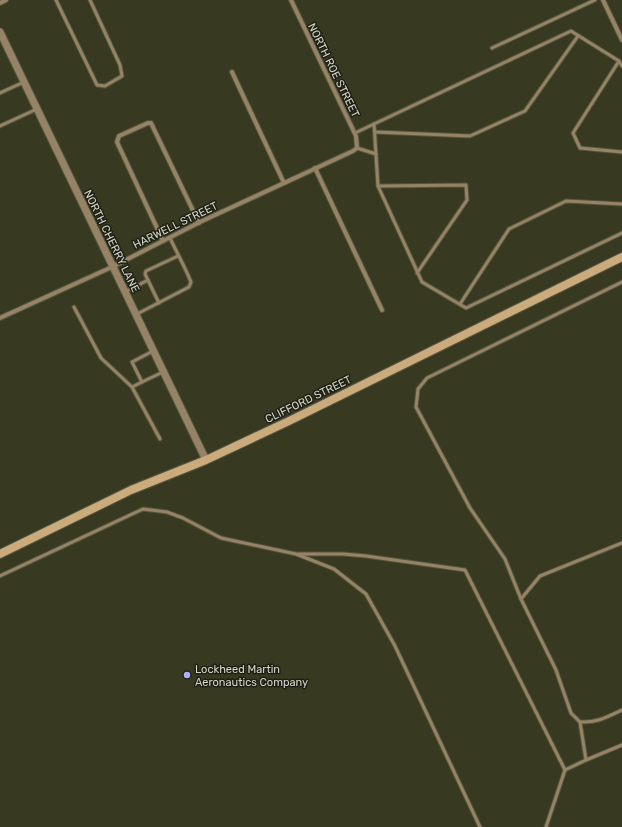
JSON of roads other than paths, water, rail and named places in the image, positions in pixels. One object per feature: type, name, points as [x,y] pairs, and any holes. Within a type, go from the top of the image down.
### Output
[{"type":"main road","name":"CLIFFORD STREET","points":[[0,554],[131,490],[206,460],[393,371],[622,257]]},
{"type":"street","points":[[0,3],[6,0]]},
{"type":"street","name":"NORTH ROE STREET","points":[[291,0],[355,133],[358,142],[357,148]]},
{"type":"street","points":[[603,0],[622,40]]},
{"type":"street","name":"NORTH CHERRY LANE","points":[[0,32],[206,460]]},
{"type":"street","points":[[232,72],[284,183]]},
{"type":"street","points":[[163,241],[118,142],[119,136],[151,123],[199,223]]},
{"type":"street","name":"HARWELL STREET","points":[[0,318],[112,267],[199,223],[357,148]]},
{"type":"street","points":[[315,168],[382,310]]},
{"type":"lane","points":[[56,0],[97,85],[105,86],[122,76],[120,64],[90,0]]},
{"type":"lane","points":[[492,48],[595,0]]},
{"type":"lane","points":[[355,133],[571,31],[620,61],[622,66]]},
{"type":"lane","points":[[375,132],[470,136],[525,111],[578,36]]},
{"type":"lane","points":[[620,61],[573,133],[580,148],[622,152]]},
{"type":"lane","points":[[0,93],[24,82]]},
{"type":"lane","points":[[0,126],[37,109]]},
{"type":"lane","points":[[374,124],[378,186],[422,282],[466,308],[622,233]]},
{"type":"lane","points":[[357,148],[376,154]]},
{"type":"lane","points":[[378,186],[466,185],[467,200],[418,273]]},
{"type":"lane","points":[[460,304],[509,229],[566,201],[622,204]]},
{"type":"lane","points":[[135,315],[191,285],[182,260],[178,256],[170,238]]},
{"type":"lane","points":[[159,303],[145,274],[146,271],[178,256]]},
{"type":"lane","points":[[124,292],[148,280]]},
{"type":"lane","points":[[586,760],[580,722],[571,713],[556,670],[521,599],[505,559],[470,508],[416,407],[418,389],[427,378],[622,282]]},
{"type":"lane","points":[[74,307],[101,358],[132,387],[160,439]]},
{"type":"lane","points":[[142,382],[132,362],[153,351]]},
{"type":"lane","points":[[132,387],[163,372]]},
{"type":"lane","points":[[0,576],[143,509],[167,512],[183,518],[221,538],[296,554],[334,569],[366,594],[395,646],[480,827]]},
{"type":"lane","points":[[521,599],[540,576],[622,543]]},
{"type":"lane","points":[[296,554],[343,554],[366,556],[465,570],[470,576],[565,770],[546,827]]},
{"type":"lane","points":[[580,722],[597,721],[622,710]]},
{"type":"lane","points":[[565,770],[622,745]]},
{"type":"place","name":"Lockheed Martin Aeronautics Company","points":[[187,675]]}]
